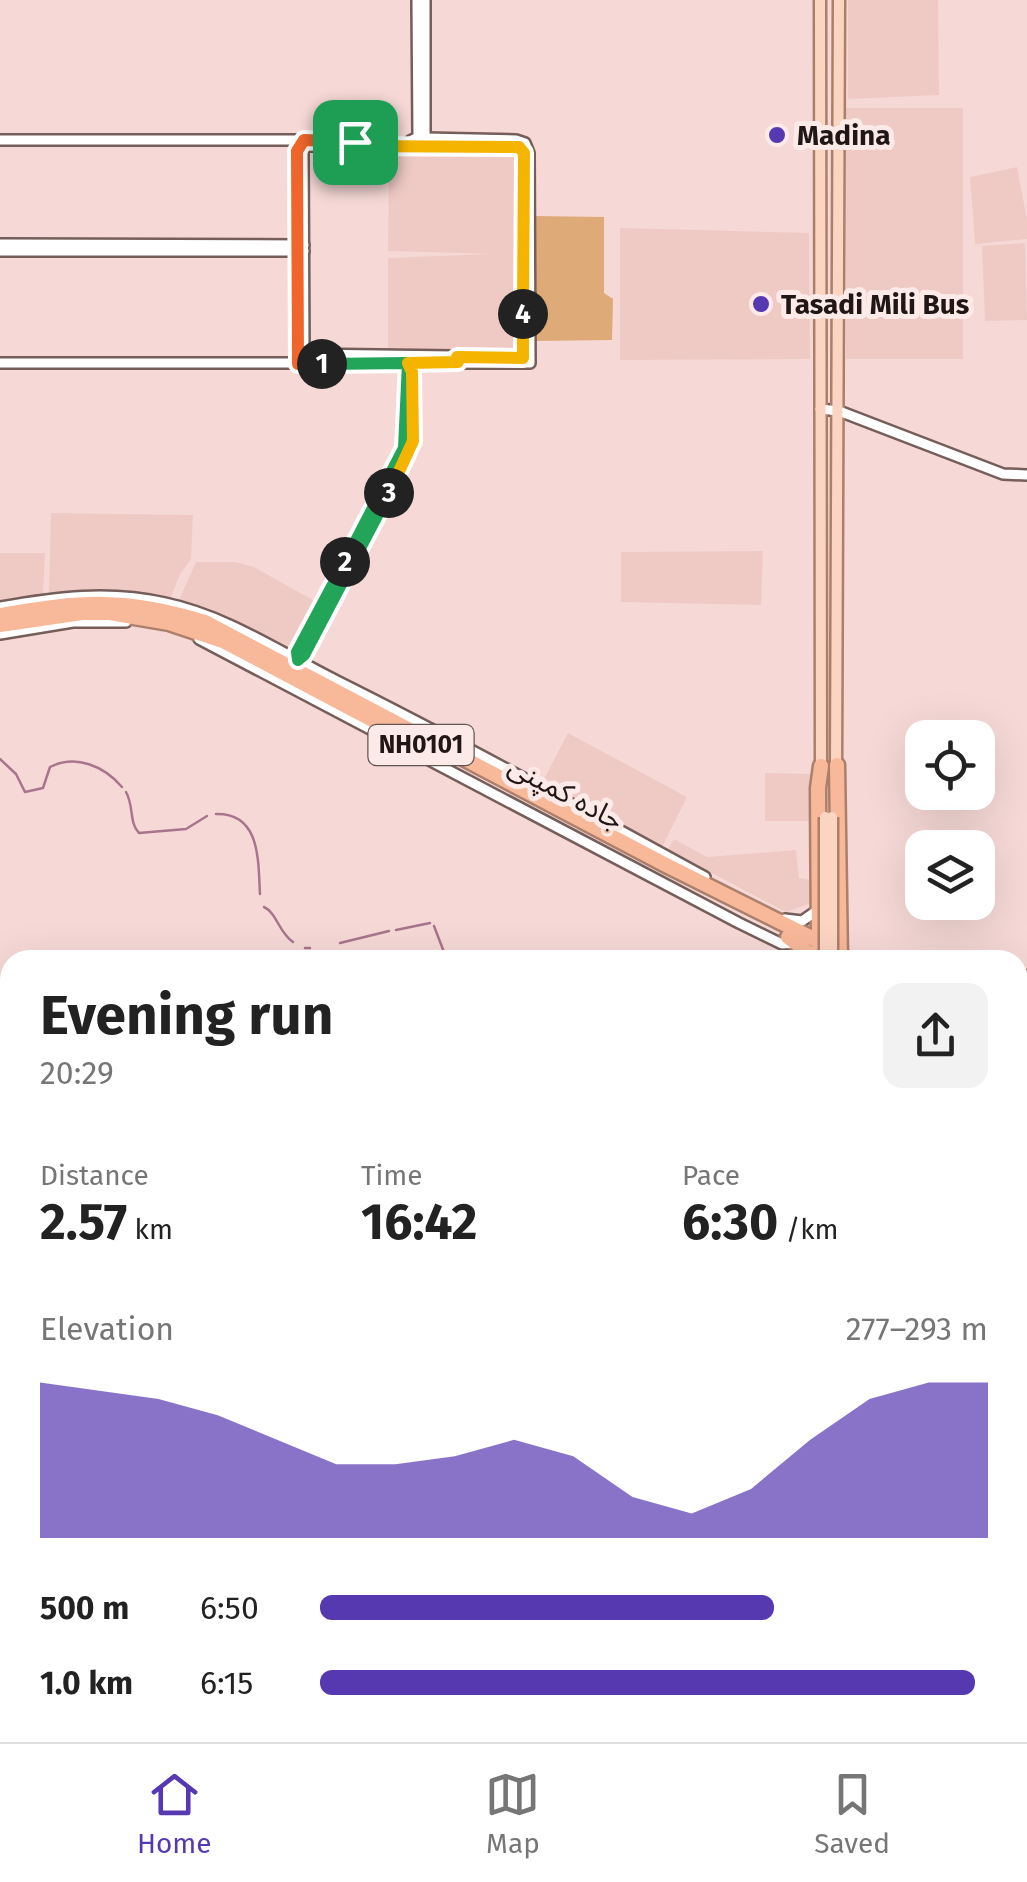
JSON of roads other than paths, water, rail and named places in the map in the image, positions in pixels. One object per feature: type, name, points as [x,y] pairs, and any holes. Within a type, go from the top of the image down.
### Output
[{"type":"highway","name":"جاده کمپنی","points":[[0,615],[106,598],[158,605],[205,622],[816,950]]},
{"type":"highway","name":"جاده کمپنی","points":[[0,625],[82,613],[152,618],[223,641],[292,672]]},
{"type":"highway","points":[[825,950],[837,759]]},
{"type":"highway","points":[[820,760],[818,910],[824,950]]},
{"type":"main road","points":[[820,0],[820,760],[828,818]]},
{"type":"main road","points":[[825,950],[828,818],[837,759],[839,0]]},
{"type":"main road","points":[[820,429],[828,422],[835,429]]},
{"type":"main road","points":[[819,654],[837,655]]},
{"type":"main road","points":[[820,760],[837,759]]},
{"type":"street","points":[[417,0],[420,141]]},
{"type":"street","points":[[420,141],[425,0]]},
{"type":"street","points":[[0,140],[304,140],[378,144],[420,141],[519,147],[524,153],[525,359],[298,364],[0,363]]},
{"type":"street","points":[[304,140],[297,151],[304,354],[408,363],[457,360]]},
{"type":"street","points":[[298,364],[303,150],[308,146],[352,143]]},
{"type":"street","points":[[0,248],[300,248]]},
{"type":"street","points":[[292,672],[304,655],[404,448],[408,363]]},
{"type":"street","points":[[820,409],[839,411],[1003,474],[1027,475]]},
{"type":"street","points":[[0,607],[68,596],[106,598]]},
{"type":"street","points":[[0,634],[112,620],[199,639],[292,672],[777,916],[802,921],[818,910]]},
{"type":"waterway","points":[[0,759],[16,774],[25,792],[43,788],[50,767],[70,762],[98,768],[122,787]]},
{"type":"waterway","points":[[126,792],[139,833],[186,829],[207,816]]},
{"type":"waterway","points":[[216,814],[242,821],[249,830],[257,854],[260,894]]},
{"type":"waterway","points":[[264,907],[293,942]]},
{"type":"waterway","points":[[396,930],[430,923]]},
{"type":"waterway","points":[[434,926],[443,950]]},
{"type":"waterway","points":[[340,943],[389,931]]},
{"type":"waterway","points":[[305,948],[310,948]]},
{"type":"place","name":"Madina","points":[[777,135]]},
{"type":"place","name":"Tasadi Mili Bus","points":[[761,304]]}]
